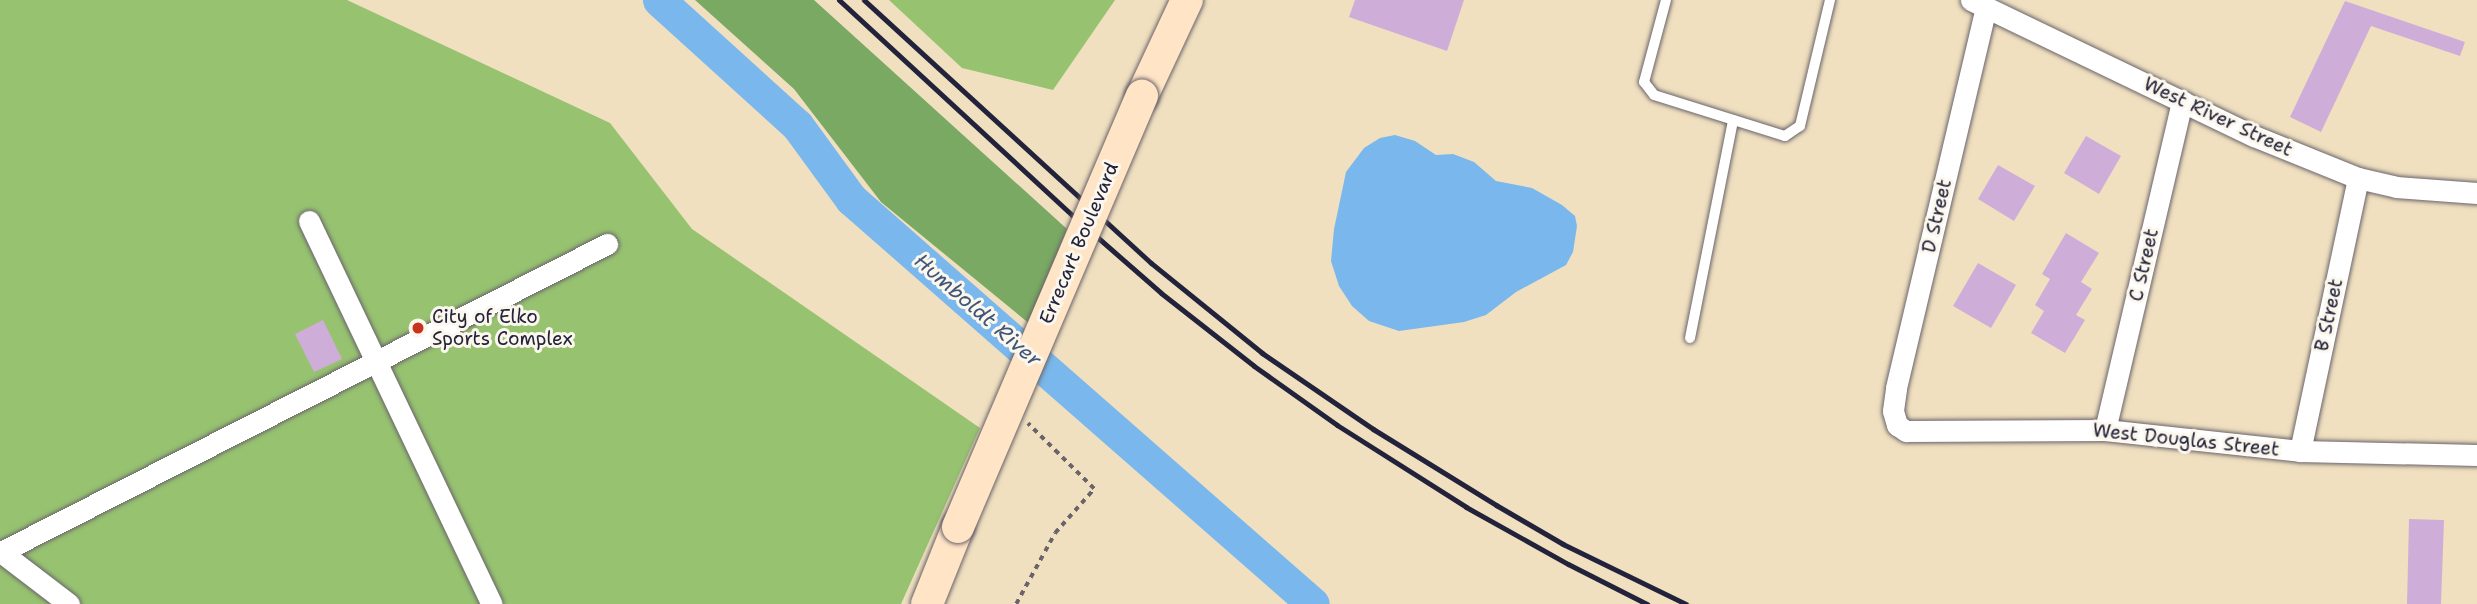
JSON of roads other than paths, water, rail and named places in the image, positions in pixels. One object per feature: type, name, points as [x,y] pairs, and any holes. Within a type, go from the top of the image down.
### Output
[{"type":"street","name":"Errecart Boulevard","points":[[927,604],[1142,96],[1187,0]]},
{"type":"street","name":"West River Street","points":[[1978,3],[2254,136],[2358,178],[2396,187],[2477,193]]},
{"type":"street","name":"D Street","points":[[1898,425],[1893,411],[1896,388],[1978,3]]},
{"type":"street","name":"C Street","points":[[2105,430],[2182,101]]},
{"type":"street","name":"B Street","points":[[2300,451],[2358,178]]},
{"type":"street","points":[[309,221],[492,604]]},
{"type":"street","points":[[69,604],[1,552],[607,243]]},
{"type":"street","name":"West Douglas Street","points":[[1898,425],[1906,431],[2105,430],[2300,451],[2477,455]]},
{"type":"lane","points":[[1666,0],[1644,82],[1654,95],[1785,136],[1800,126],[1830,0]]},
{"type":"lane","points":[[1690,338],[1733,120]]},
{"type":"water","points":[[1395,135],[1415,141],[1436,155],[1453,154],[1474,162],[1496,181],[1532,188],[1562,205],[1575,216],[1577,226],[1573,252],[1566,265],[1516,292],[1486,315],[1464,322],[1399,331],[1369,321],[1352,306],[1339,286],[1331,261],[1334,229],[1346,172],[1364,148],[1380,138]]},
{"type":"waterway","name":"Humboldt River","points":[[659,0],[797,125],[851,199],[1313,604]]},
{"type":"railway","points":[[839,0],[1072,215],[1161,293],[1254,366],[1337,425],[1466,507],[1647,604]]},
{"type":"railway","points":[[864,0],[1151,263],[1262,353],[1373,429],[1496,505],[1563,544],[1686,604]]},
{"type":"place","name":"City of Elko Sports Complex","points":[[418,328]]}]
